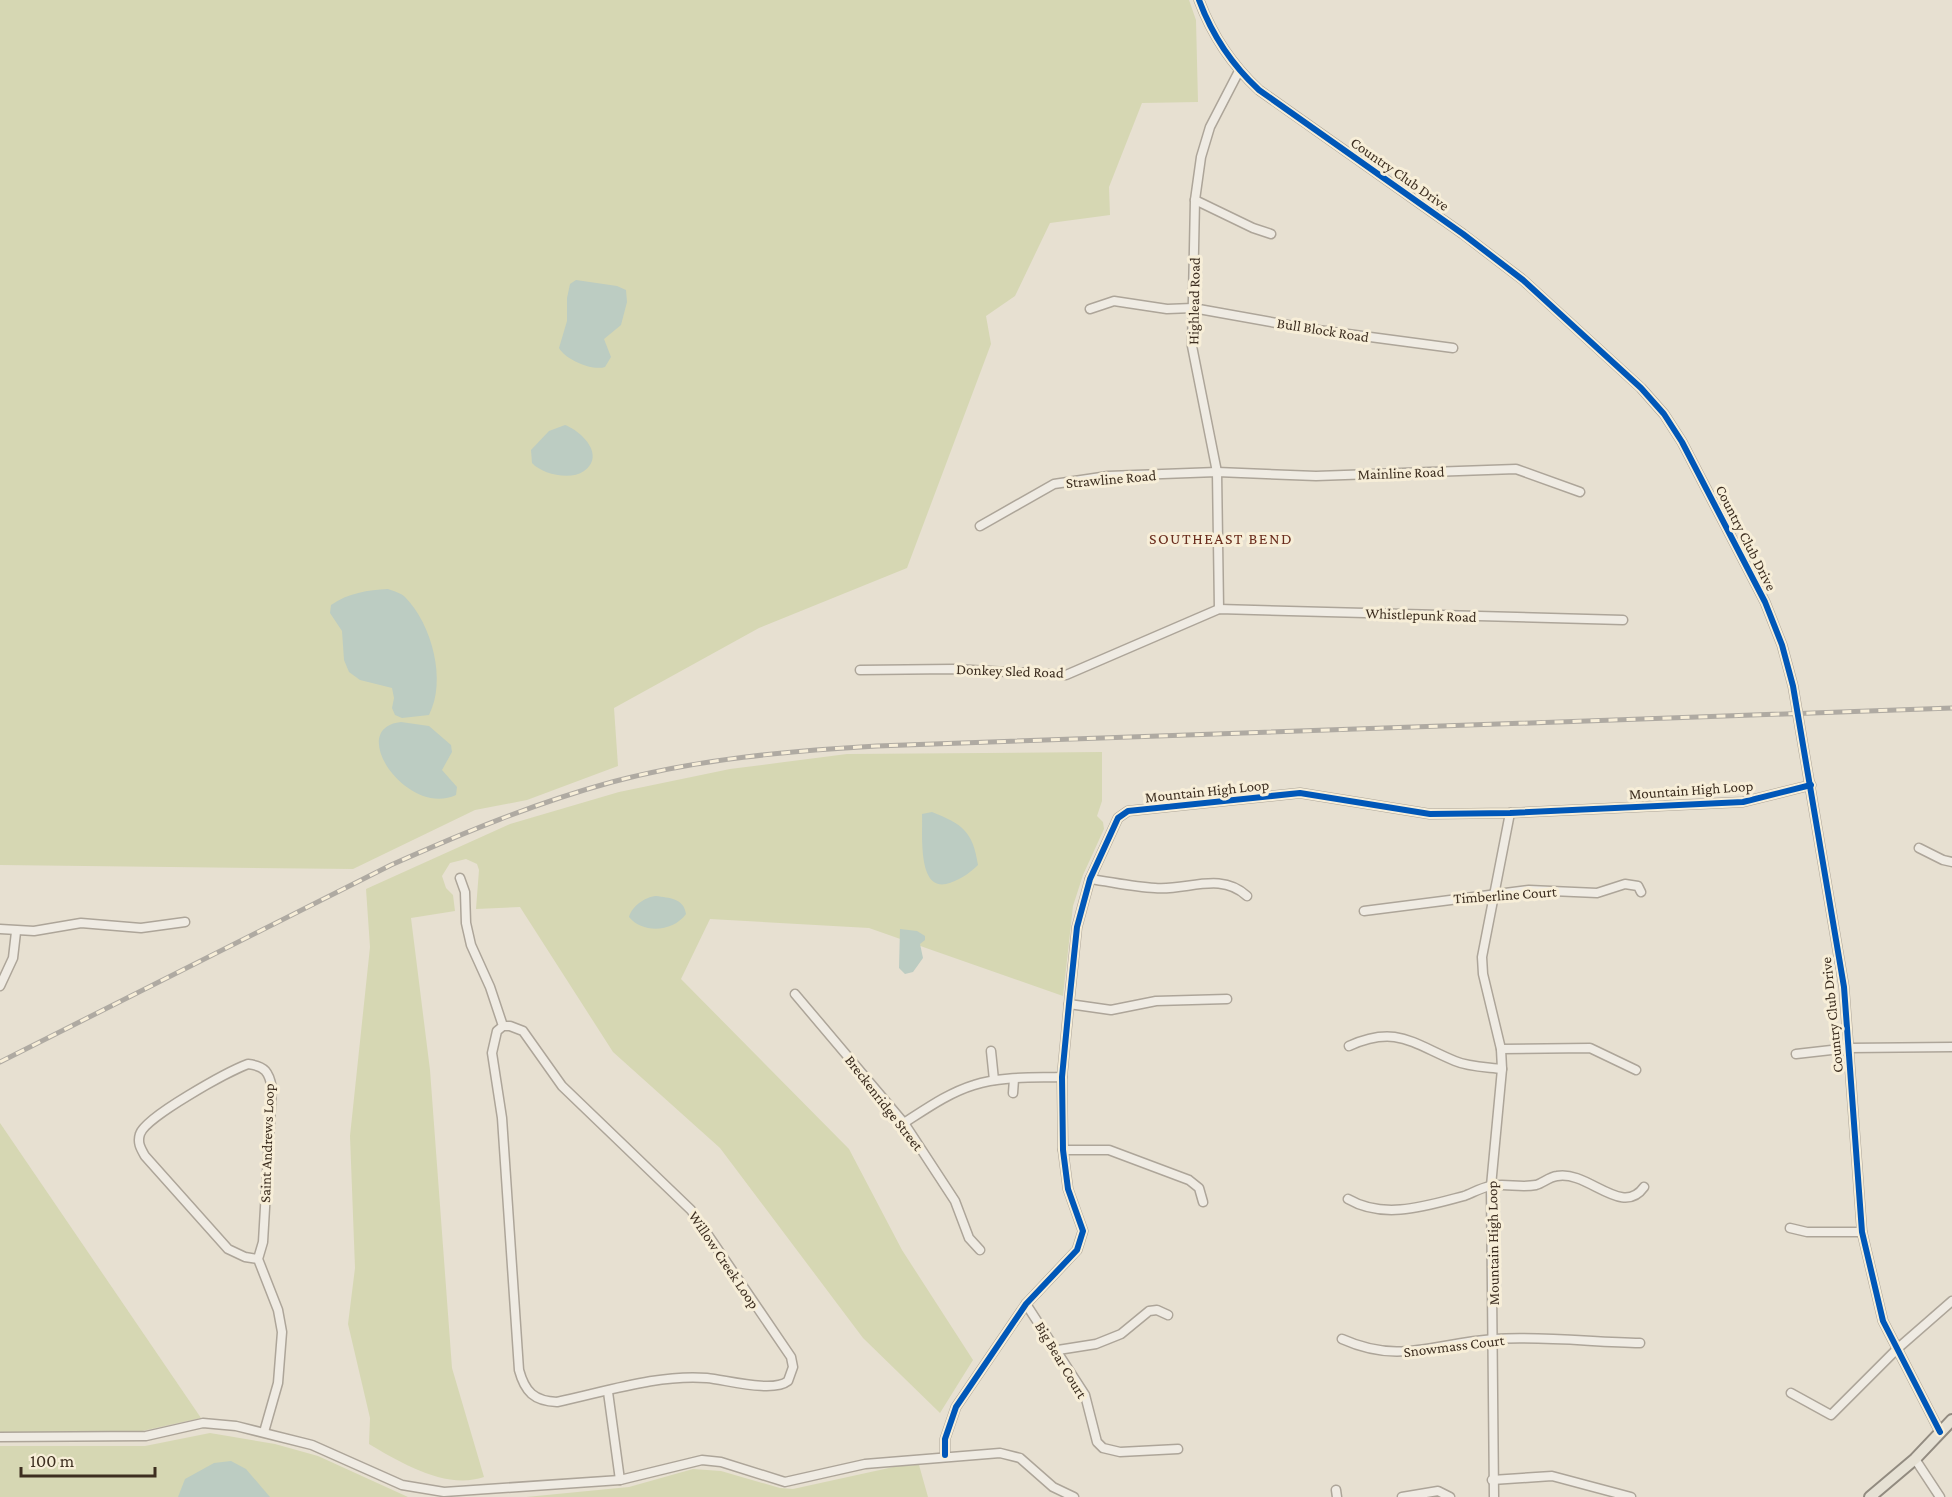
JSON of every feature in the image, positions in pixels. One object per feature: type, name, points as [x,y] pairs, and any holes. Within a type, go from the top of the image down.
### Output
[{"type":"main road","points":[[1870,1497],[1915,1459],[1952,1420]]},
{"type":"street","name":"Country Club Drive","points":[[1199,0],[1208,24],[1239,71],[1274,102],[1463,234],[1523,280],[1641,388],[1664,414],[1682,442],[1765,602],[1782,645],[1793,686],[1844,987],[1862,1232],[1880,1309],[1897,1349],[1940,1432]]},
{"type":"street","name":"Highlead Road","points":[[1219,609],[1217,472],[1192,346],[1195,201],[1201,157],[1210,127],[1239,71]]},
{"type":"street","points":[[1195,201],[1271,234]]},
{"type":"street","name":"Bull Block Road","points":[[1090,309],[1114,301],[1167,309],[1193,308],[1311,329],[1453,348]]},
{"type":"street","name":"Mainline Road","points":[[1217,472],[1316,476],[1516,469],[1580,492]]},
{"type":"street","name":"Strawline Road","points":[[980,526],[1054,484],[1108,476],[1217,472]]},
{"type":"street","name":"Whistlepunk Road","points":[[1219,609],[1623,620]]},
{"type":"street","name":"Donkey Sled Road","points":[[860,670],[953,669],[1066,675],[1219,609]]},
{"type":"street","name":"Mountain High Loop","points":[[945,1455],[945,1439],[956,1407],[1026,1304],[1077,1250],[1083,1231],[1068,1189],[1063,1150],[1062,1077],[1077,927],[1090,879],[1118,818],[1128,811],[1300,793],[1430,814],[1510,813],[1743,802],[1811,785]]},
{"type":"street","name":"Mountain High Loop","points":[[1494,1497],[1492,1480],[1494,1339],[1491,1186],[1502,1069],[1501,1049],[1483,974],[1482,957],[1510,813]]},
{"type":"street","points":[[1919,848],[1942,860],[1952,862]]},
{"type":"street","points":[[460,878],[465,892],[466,923],[471,945],[490,987],[503,1026]]},
{"type":"street","points":[[1090,879],[1156,889],[1218,883],[1236,885],[1247,896]]},
{"type":"street","name":"Timberline Court","points":[[1364,910],[1529,890],[1597,892],[1625,884],[1638,886],[1641,892]]},
{"type":"street","points":[[0,930],[16,932],[81,923],[141,928],[185,922]]},
{"type":"street","points":[[0,986],[13,958],[16,932]]},
{"type":"street","name":"Breckenridge Street","points":[[795,994],[903,1123],[955,1201],[969,1238],[980,1250]]},
{"type":"street","points":[[1069,1004],[1111,1010],[1156,1001],[1227,999]]},
{"type":"street","name":"Willow Creek Loop","points":[[503,1026],[523,1031],[562,1086],[691,1210],[791,1358],[793,1367],[788,1381],[776,1387],[680,1378],[557,1402],[542,1401],[533,1397],[521,1378],[502,1118],[492,1053],[497,1031],[503,1026]]},
{"type":"street","points":[[1349,1046],[1368,1037],[1395,1035],[1415,1041],[1457,1062],[1502,1069]]},
{"type":"street","points":[[1796,1054],[1849,1048],[1952,1047]]},
{"type":"street","points":[[1501,1049],[1590,1048],[1636,1070]]},
{"type":"street","points":[[991,1051],[994,1080]]},
{"type":"street","name":"Saint Andrews Loop","points":[[248,1064],[259,1065],[265,1069],[272,1088],[263,1242],[258,1258],[245,1257],[228,1249],[145,1156],[139,1143],[139,1135],[148,1122],[186,1097],[248,1064]]},
{"type":"street","points":[[903,1123],[947,1096],[974,1085],[994,1080],[1062,1077]]},
{"type":"street","points":[[1013,1093],[1014,1079]]},
{"type":"street","points":[[1063,1150],[1109,1150],[1189,1180],[1199,1188],[1203,1202]]},
{"type":"street","points":[[1348,1199],[1375,1210],[1394,1211],[1464,1196],[1491,1186],[1530,1186],[1554,1176],[1573,1174],[1615,1196],[1628,1198],[1639,1193],[1644,1187]]},
{"type":"street","points":[[1790,1228],[1807,1232],[1862,1232]]},
{"type":"street","points":[[258,1258],[278,1310],[282,1332],[278,1383],[264,1432]]},
{"type":"street","points":[[1791,1393],[1831,1415],[1897,1349],[1952,1301]]},
{"type":"street","name":"Big Bear Court","points":[[1026,1304],[1086,1395],[1097,1442],[1103,1448],[1120,1452],[1178,1449]]},
{"type":"street","points":[[1058,1350],[1096,1344],[1121,1334],[1149,1311],[1157,1310],[1168,1315]]},
{"type":"street","name":"Snowmass Court","points":[[1342,1338],[1364,1349],[1393,1353],[1494,1339],[1640,1343]]},
{"type":"street","points":[[608,1392],[620,1480]]},
{"type":"street","points":[[0,1437],[146,1436],[203,1423],[264,1432],[312,1445],[419,1490],[481,1491],[620,1480],[702,1460],[721,1462],[784,1482],[865,1464],[945,1455],[1000,1453],[1020,1458],[1053,1487],[1074,1497]]},
{"type":"street","points":[[1915,1459],[1940,1497]]},
{"type":"street","points":[[1492,1480],[1552,1476],[1631,1497]]},
{"type":"street","points":[[1402,1497],[1438,1491],[1450,1497]]},
{"type":"green space","points":[[0,0],[1189,0],[1196,20],[1198,102],[1142,103],[1109,187],[1110,215],[1050,223],[1015,296],[986,316],[991,344],[907,568],[759,628],[614,708],[618,766],[527,800],[475,810],[353,869],[0,865]]},
{"type":"green space","points":[[1102,752],[1102,801],[1097,816],[1103,822],[1104,829],[1083,875],[1073,906],[1063,996],[869,928],[710,919],[681,979],[849,1149],[902,1250],[973,1360],[940,1413],[863,1338],[720,1148],[613,1052],[520,907],[476,909],[479,870],[477,864],[466,859],[450,863],[442,876],[446,888],[453,895],[455,911],[411,918],[430,1070],[452,1368],[484,1477],[454,1480],[439,1477],[409,1466],[369,1444],[370,1418],[348,1324],[355,1268],[350,1136],[370,947],[366,889],[510,824],[619,792],[730,769],[847,754]]},
{"type":"green space","points":[[0,1123],[201,1418],[133,1433],[0,1432]]},
{"type":"green space","points":[[210,1433],[275,1444],[318,1456],[408,1497],[0,1497],[0,1446],[145,1446]]},
{"type":"green space","points":[[919,1465],[928,1497],[526,1497],[629,1487],[693,1469],[721,1471],[780,1488],[793,1489],[898,1466]]},
{"type":"shaded area","points":[[576,280],[617,286],[626,290],[627,302],[621,325],[604,339],[611,357],[605,367],[580,364],[567,357],[559,348],[567,321],[567,298],[570,284]]},
{"type":"shaded area","points":[[565,425],[584,438],[589,444],[593,458],[584,471],[571,476],[549,473],[532,463],[531,450],[549,431]]},
{"type":"shaded area","points":[[388,589],[405,597],[415,608],[429,637],[434,653],[437,686],[429,715],[402,718],[395,715],[392,708],[394,698],[392,688],[360,680],[349,672],[344,660],[342,631],[330,613],[331,605],[358,593]]},
{"type":"shaded area","points":[[401,722],[429,726],[451,745],[452,752],[442,770],[457,787],[456,795],[437,799],[419,794],[402,784],[389,769],[381,754],[379,739],[385,728]]},
{"type":"shaded area","points":[[932,812],[964,830],[976,853],[978,865],[963,877],[946,884],[937,883],[930,878],[926,869],[922,846],[922,814]]},
{"type":"shaded area","points":[[656,896],[671,898],[679,902],[686,914],[674,924],[658,929],[642,926],[629,917],[640,903]]},
{"type":"shaded area","points":[[900,929],[917,931],[925,936],[925,940],[920,944],[923,958],[913,972],[905,974],[899,968]]},
{"type":"shaded area","points":[[231,1461],[246,1469],[270,1497],[178,1497],[185,1479],[214,1463]]},
{"type":"railway","points":[[0,1062],[418,853],[555,799],[612,782],[677,767],[810,750],[877,746],[1952,708]]},
{"type":"cycle path","points":[[1199,0],[1224,49],[1259,90],[1463,234],[1523,280],[1641,388],[1664,414],[1682,442],[1765,602],[1782,645],[1793,686],[1844,987],[1862,1232],[1883,1321],[1940,1432]]},
{"type":"cycle path","points":[[945,1455],[945,1439],[956,1407],[1026,1304],[1077,1250],[1083,1231],[1068,1189],[1063,1150],[1062,1077],[1077,927],[1090,879],[1118,818],[1128,811],[1300,793],[1430,814],[1510,813],[1743,802],[1811,785]]},
{"type":"district","name":"SOUTHEAST BEND","points":[[1221,538]]}]
